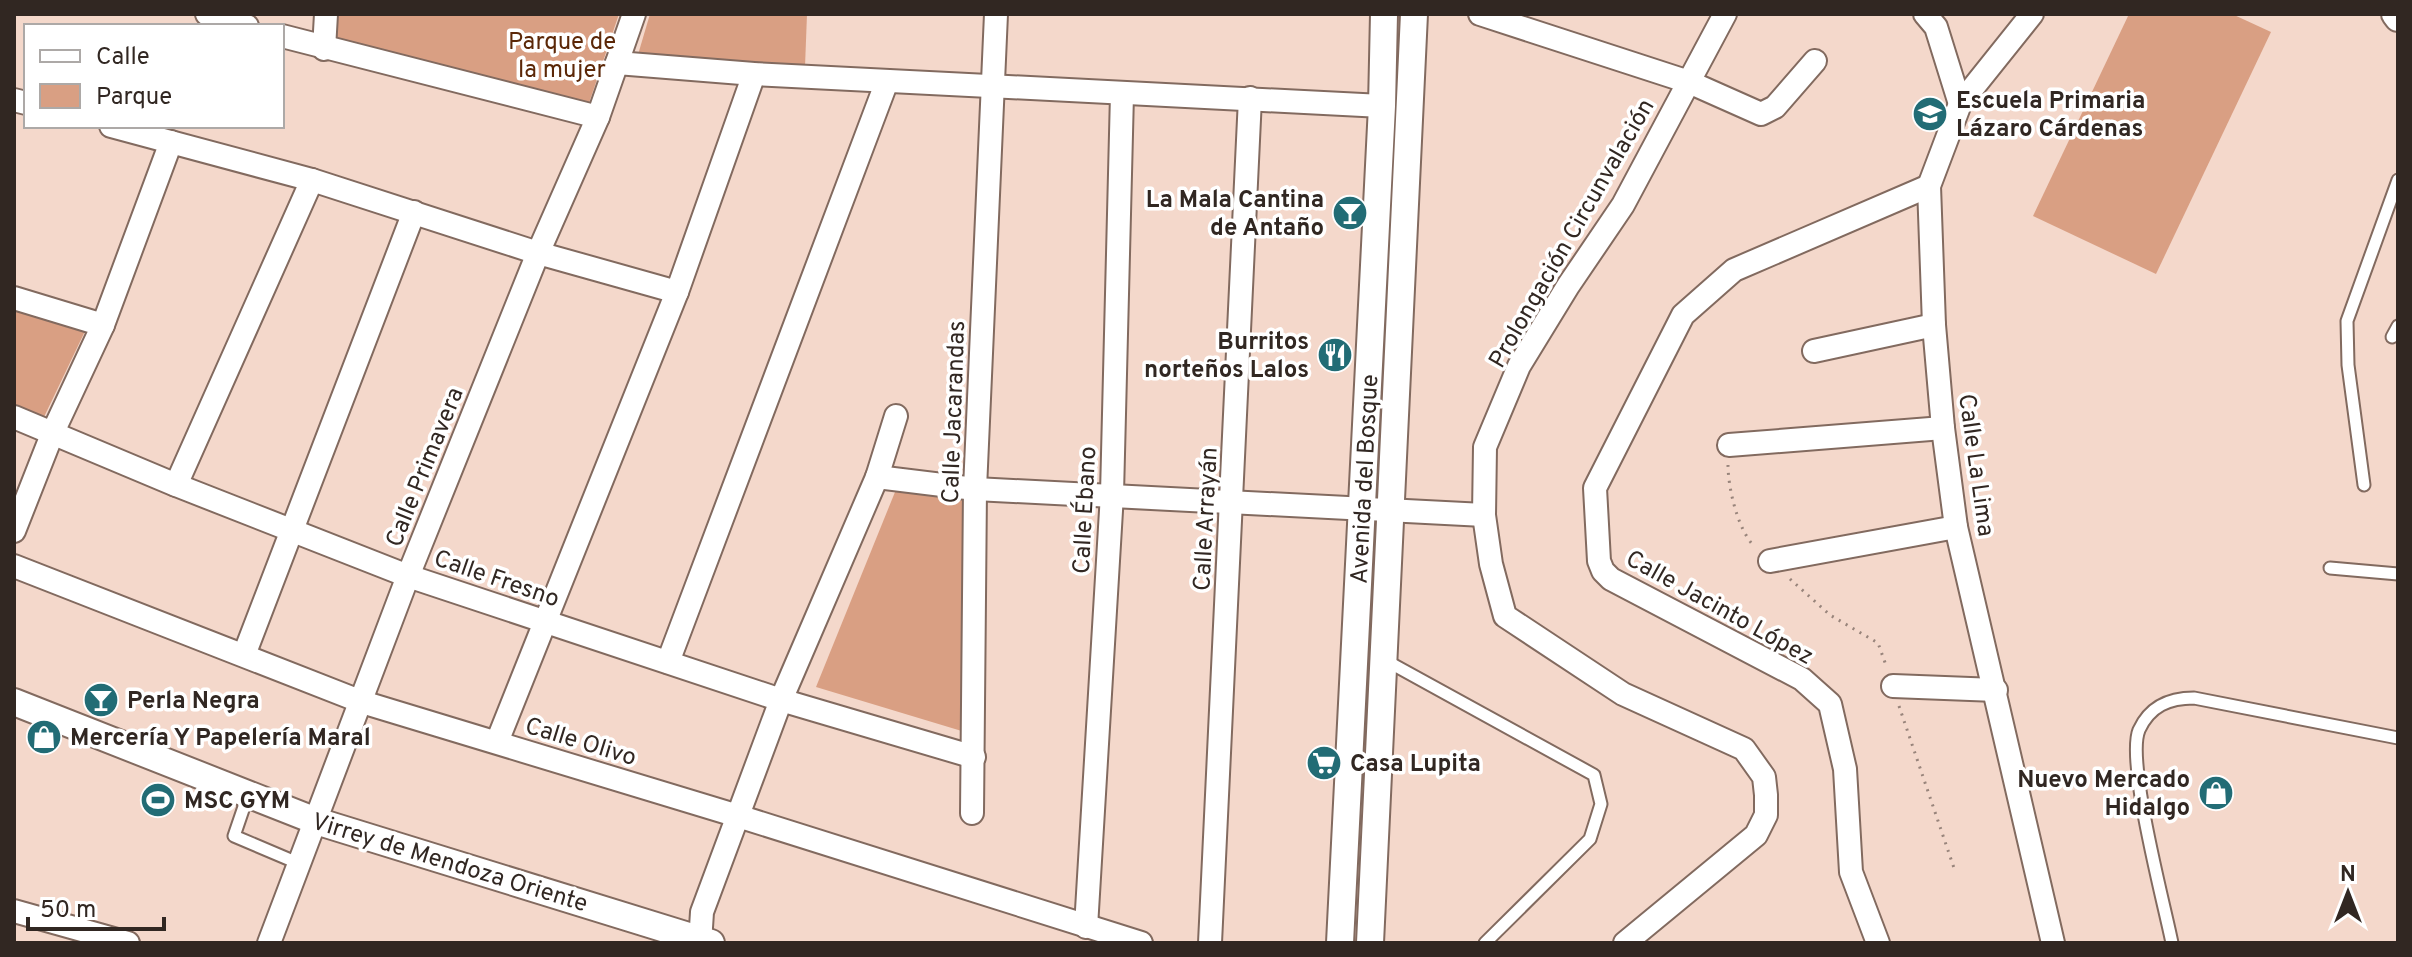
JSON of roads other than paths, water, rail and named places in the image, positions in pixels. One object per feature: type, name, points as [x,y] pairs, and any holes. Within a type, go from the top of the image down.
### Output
[{"type":"street","points":[[207,14],[240,24]]},
{"type":"street","points":[[324,49],[326,14]]},
{"type":"street","name":"Calle Primavera","points":[[269,943],[408,576],[538,253],[598,117],[634,14]]},
{"type":"street","name":"Calle Jacarandas","points":[[972,813],[975,489],[996,14]]},
{"type":"street","name":"Avenida del Bosque","points":[[1340,943],[1384,14]]},
{"type":"street","name":"Avenida del Bosque","points":[[1370,943],[1414,14]]},
{"type":"street","points":[[1480,14],[1689,82],[1761,114],[1775,107],[1815,61]]},
{"type":"street","name":"Prolongación Circunvalación","points":[[1625,943],[1756,835],[1766,815],[1764,777],[1744,749],[1623,694],[1505,616],[1491,564],[1484,515],[1485,447],[1519,366],[1623,205],[1725,14]]},
{"type":"street","points":[[1925,14],[1936,27],[1960,104]]},
{"type":"street","name":"Calle La Lima","points":[[2032,14],[1960,104],[1929,186],[1934,325],[1956,527],[2053,943]]},
{"type":"street","points":[[284,37],[598,117]]},
{"type":"street","points":[[617,63],[754,74],[1382,106]]},
{"type":"street","points":[[497,742],[677,292],[754,74]]},
{"type":"street","points":[[668,662],[887,81]]},
{"type":"street","name":"Calle Ébano","points":[[1086,927],[1112,494],[1122,94]]},
{"type":"street","name":"Calle Arrayán","points":[[1210,943],[1250,98]]},
{"type":"street","points":[[118,128],[312,180],[538,253],[677,292]]},
{"type":"street","points":[[14,531],[53,432],[103,325],[171,142]]},
{"type":"street","points":[[176,485],[312,180]]},
{"type":"street","name":"Calle Jacinto López","points":[[1878,943],[1851,872],[1845,769],[1830,704],[1802,679],[1611,579],[1599,561],[1595,488],[1683,315],[1734,270],[1929,186]]},
{"type":"street","points":[[244,655],[414,212]]},
{"type":"street","points":[[14,298],[103,325]]},
{"type":"street","points":[[1814,351],[1934,325]]},
{"type":"street","points":[[695,940],[702,912],[781,700],[877,477],[896,416]]},
{"type":"street","name":"Calle Fresno","points":[[14,417],[176,485],[408,576],[781,700],[974,757]]},
{"type":"street","points":[[1729,445],[1943,428]]},
{"type":"street","points":[[877,477],[975,489],[1484,515]]},
{"type":"street","points":[[1770,561],[1956,527]]},
{"type":"street","name":"Calle Olivo","points":[[14,566],[362,702],[1141,943]]},
{"type":"street","points":[[1893,686],[1996,690]]},
{"type":"street","name":"Virrey de Mendoza Oriente","points":[[14,702],[316,821],[695,940]]},
{"type":"street","points":[[14,911],[128,943]]},
{"type":"lane","points":[[2364,485],[2348,365],[2347,321],[2398,180]]},
{"type":"lane","points":[[2330,568],[2398,574]]},
{"type":"lane","points":[[1355,648],[1383,659],[1594,775],[1601,804],[1590,839],[1485,943]]},
{"type":"lane","points":[[2172,943],[2137,773],[2137,738],[2151,712],[2172,700],[2194,698],[2398,738]]},
{"type":"lane","points":[[248,795],[234,836],[300,864]]},
{"type":"place","name":"Escuela Primaria Lázaro Cárdenas","points":[[1930,114]]},
{"type":"place","name":"La Mala Cantina de Antaño","points":[[1350,213]]},
{"type":"place","name":"Burritos norteños Lalos","points":[[1335,355]]},
{"type":"place","name":"Perla Negra","points":[[101,700]]},
{"type":"place","name":"Mercería Y Papelería Maral","points":[[44,737]]},
{"type":"place","name":"Casa Lupita","points":[[1324,763]]},
{"type":"place","name":"Nuevo Mercado Hidalgo","points":[[2216,793]]},
{"type":"place","name":"MSC GYM","points":[[158,800]]},
{"type":"park label","name":"Parque de la mujer","points":[[562,55]]}]
